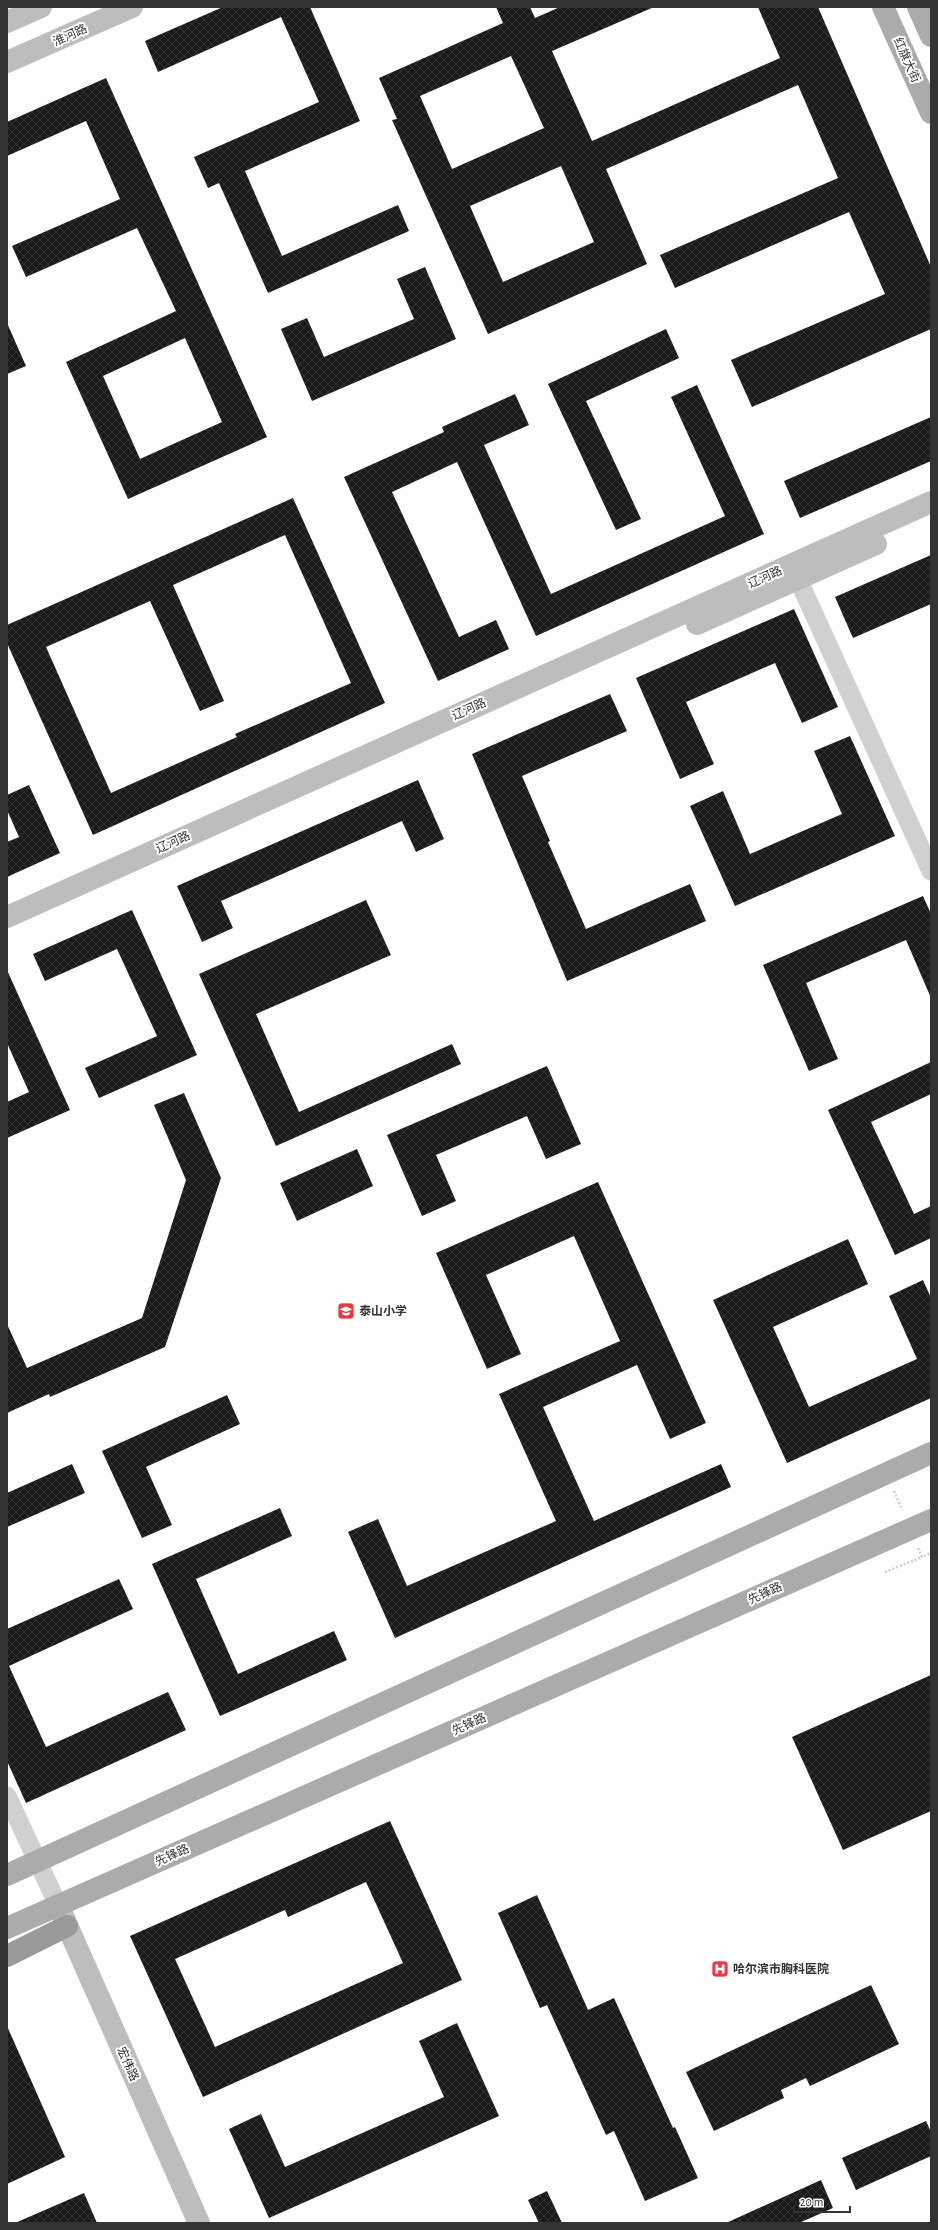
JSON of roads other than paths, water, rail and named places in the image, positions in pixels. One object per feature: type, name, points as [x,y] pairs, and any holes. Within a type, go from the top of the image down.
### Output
[{"type":"highway","points":[[7,1956],[68,1926]]},
{"type":"main road","points":[[7,22],[41,7]]},
{"type":"main road","name":"淮河路","points":[[7,62],[132,7]]},
{"type":"main road","name":"红旗大街","points":[[883,7],[931,113]]},
{"type":"main road","points":[[918,7],[931,36]]},
{"type":"main road","name":"辽河路","points":[[7,917],[931,502]]},
{"type":"main road","name":"辽河路","points":[[7,930],[798,579],[931,518]]},
{"type":"main road","points":[[7,1875],[931,1453]]},
{"type":"main road","name":"先锋路","points":[[7,1928],[931,1520]]},
{"type":"main road","name":"宏伟路","points":[[58,1905],[199,2223]]},
{"type":"street","points":[[798,579],[931,871]]},
{"type":"street","points":[[7,1796],[58,1905]]},
{"type":"place","name":"泰山小学","points":[[346,1311]]},
{"type":"place","name":"哈尔滨市胸科医院","points":[[720,1969]]}]
